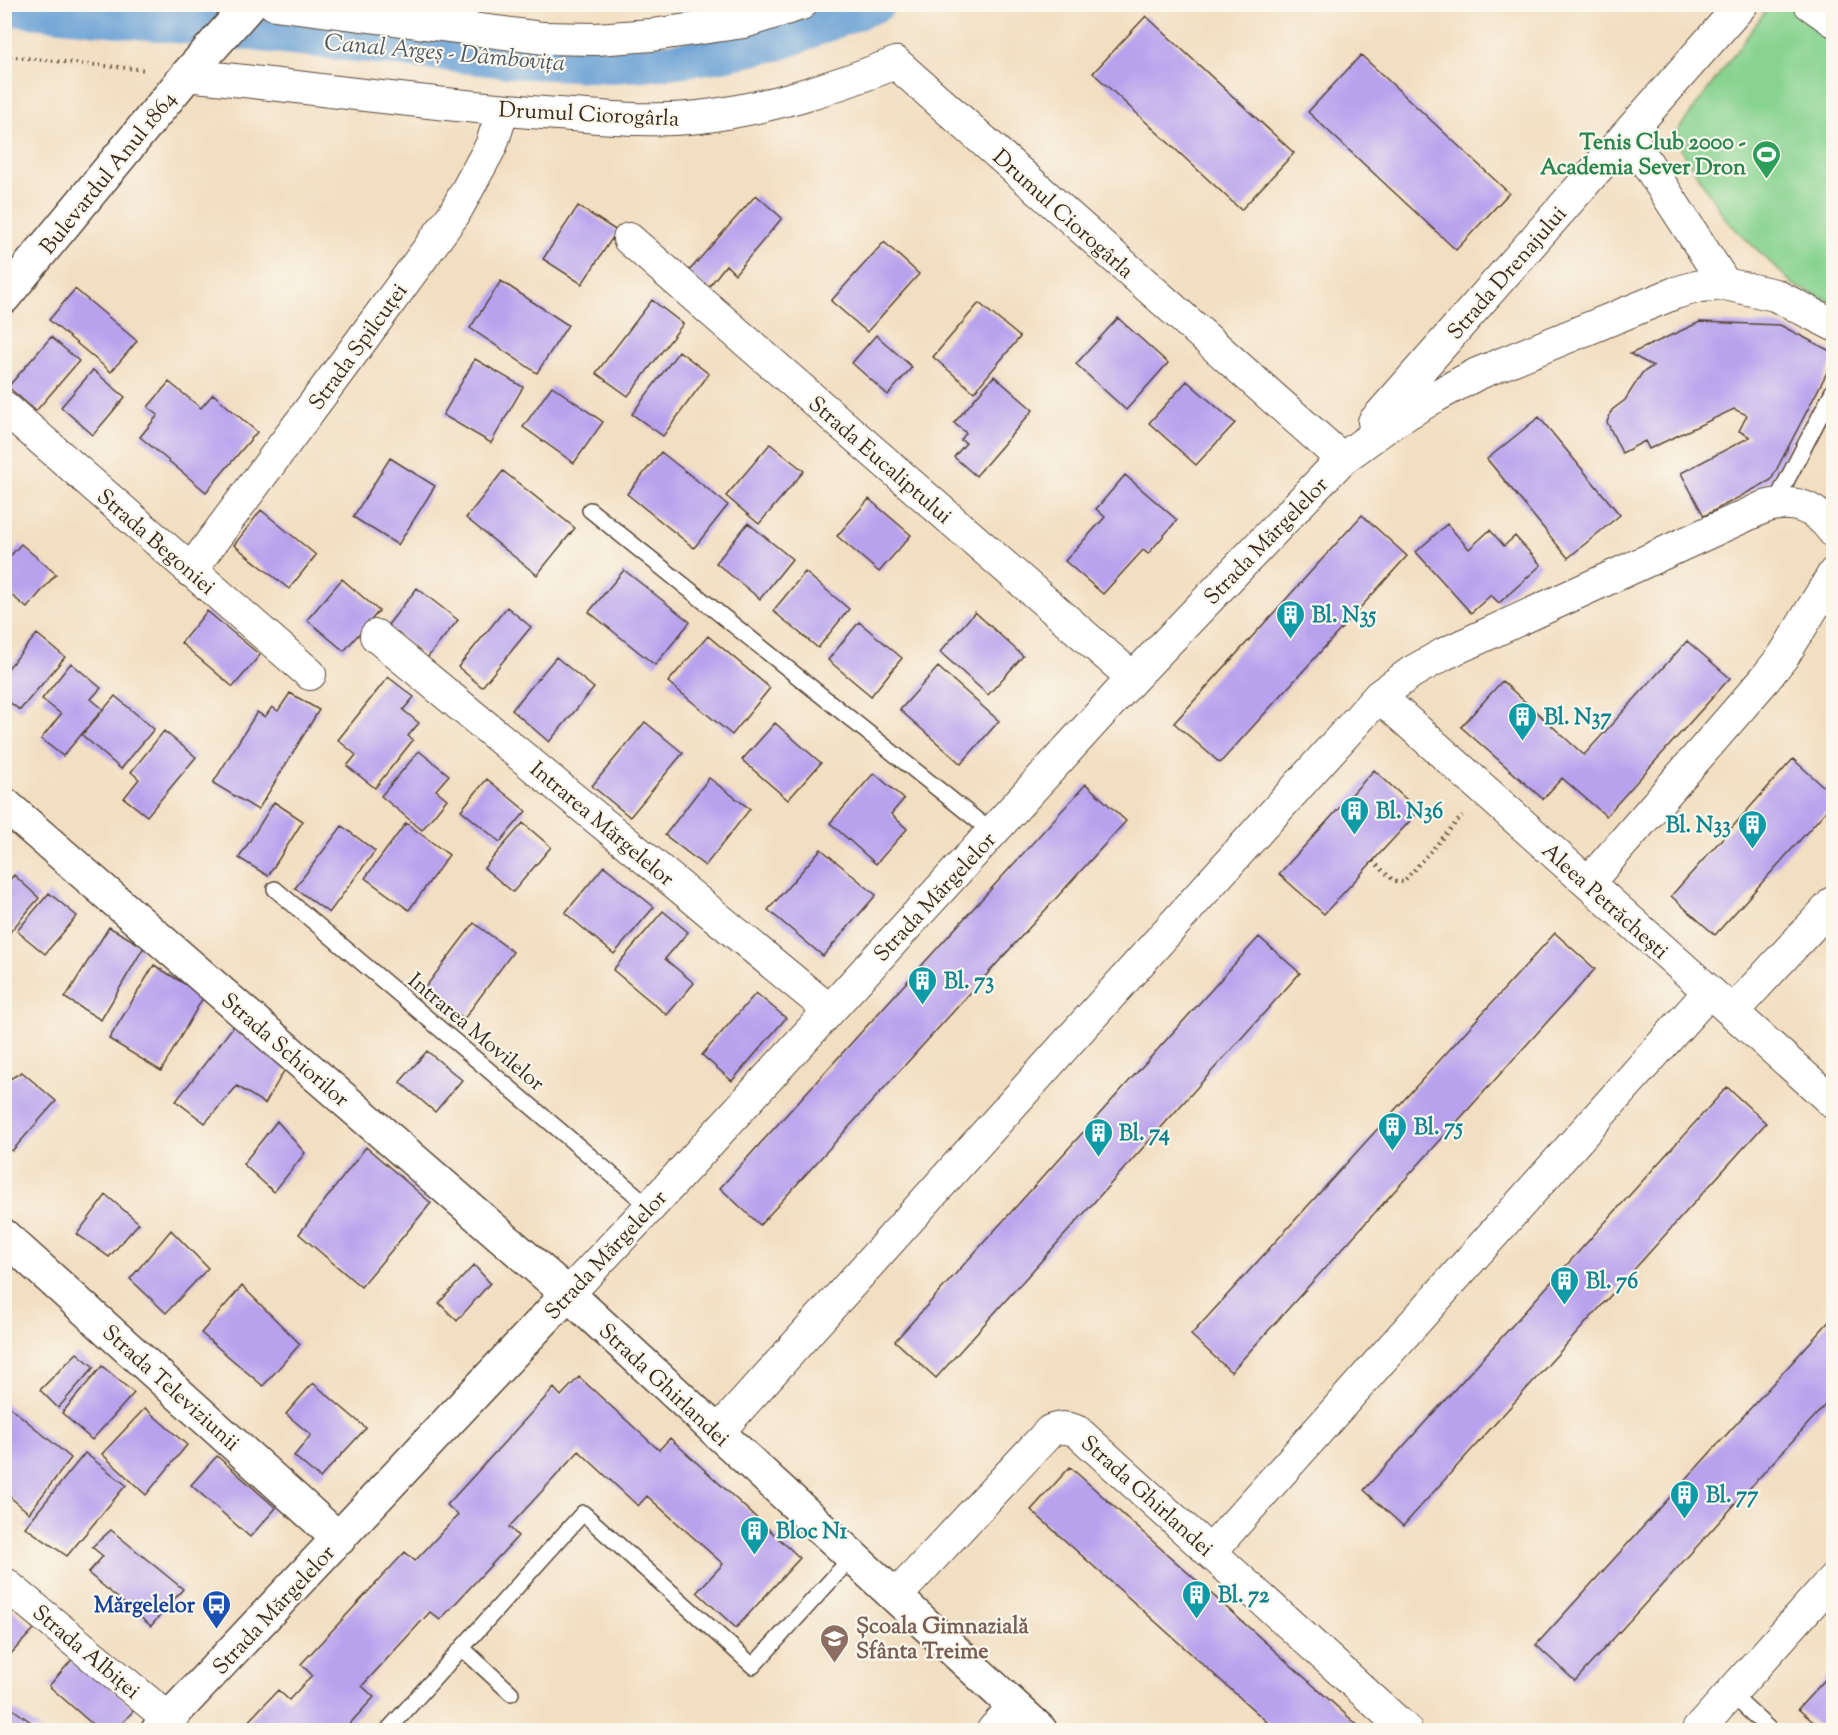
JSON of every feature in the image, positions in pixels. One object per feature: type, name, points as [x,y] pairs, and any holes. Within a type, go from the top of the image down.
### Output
[{"type":"street","name":"Bulevardul Anul 1864","points":[[4,297],[187,75],[250,4]]},
{"type":"street","points":[[274,4],[543,38],[596,39],[652,35],[744,22],[801,4]]},
{"type":"street","name":"Strada Drenajului","points":[[1342,459],[1742,4]]},
{"type":"street","points":[[1810,4],[1833,21]]},
{"type":"street","name":"Drumul Ciorogârla","points":[[187,75],[503,110],[647,119],[698,118],[774,105],[847,82],[896,63],[1342,459]]},
{"type":"street","name":"Strada Spilcuței","points":[[190,570],[454,214],[491,146],[503,110]]},
{"type":"street","points":[[1628,134],[1725,284]]},
{"type":"street","name":"Strada Eucaliptului","points":[[629,239],[1133,678]]},
{"type":"street","name":"Strada Mărgelelor","points":[[164,1725],[650,1208],[1133,678],[1342,459],[1390,424],[1477,374],[1675,293],[1700,286],[1725,284],[1774,295],[1833,325]]},
{"type":"street","name":"Strada Begoniei","points":[[4,407],[310,674]]},
{"type":"street","points":[[717,1433],[1379,696],[1412,672],[1444,654],[1775,503],[1791,503],[1804,507],[1817,514],[1833,532]]},
{"type":"street","points":[[1588,883],[1784,655],[1833,573]]},
{"type":"street","name":"Intrarea Mărgelelor","points":[[376,636],[829,1010]]},
{"type":"street","name":"Aleea Petrăchești","points":[[1379,696],[1833,1103]]},
{"type":"street","name":"Strada Schiorilor","points":[[4,804],[568,1294]]},
{"type":"street","points":[[1732,1012],[1833,902]]},
{"type":"street","points":[[1210,1552],[1709,992]]},
{"type":"street","name":"Strada Televiziunii","points":[[4,1236],[339,1539]]},
{"type":"street","name":"Strada Ghirlandei","points":[[568,1294],[896,1596],[1004,1719],[1040,1731]]},
{"type":"street","name":"Strada Ghirlandei","points":[[896,1596],[1050,1431],[1059,1427],[1070,1428],[1078,1432],[1406,1731]]},
{"type":"street","points":[[1698,1731],[1833,1578]]},
{"type":"street","name":"Strada Albiței","points":[[4,1583],[164,1725]]},
{"type":"lane","points":[[1775,503],[1833,389]]},
{"type":"lane","points":[[590,510],[993,833]]},
{"type":"lane","name":"Intrarea Movilelor","points":[[275,889],[650,1208]]},
{"type":"lane","points":[[388,1731],[583,1514],[753,1666],[852,1557]]},
{"type":"lane","points":[[462,1648],[511,1693]]},
{"type":"lane","points":[[1731,1694],[1770,1731]]},
{"type":"path","points":[[4,56],[187,75]]},
{"type":"path","points":[[1373,861],[1394,881],[1403,882],[1485,791]]},
{"type":"green space","name":"Tenis Club 2000 - Academia Sever Dron","points":[[1770,5],[1794,5],[1833,31],[1833,303],[1794,285],[1727,221],[1673,137]]},
{"type":"building","points":[[1146,16],[1294,153],[1241,210],[1093,73]]},
{"type":"building","points":[[1361,55],[1509,193],[1456,250],[1308,112]]},
{"type":"building","points":[[756,195],[782,218],[735,274],[726,265],[708,288],[688,272]]},
{"type":"building","points":[[578,206],[617,231],[582,284],[543,259]]},
{"type":"building","points":[[884,242],[919,274],[867,332],[831,301]]},
{"type":"building","points":[[501,281],[568,325],[537,373],[470,328]]},
{"type":"building","points":[[75,289],[137,341],[111,372],[49,320]]},
{"type":"building","points":[[652,300],[683,324],[628,396],[596,373]]},
{"type":"building","points":[[979,303],[1020,337],[974,392],[933,357]]},
{"type":"building","points":[[1118,318],[1168,363],[1126,410],[1076,364]]},
{"type":"building","points":[[1700,322],[1780,325],[1834,353],[1834,359],[1771,480],[1704,516],[1681,473],[1750,437],[1739,431],[1747,415],[1734,409],[1649,449],[1645,441],[1622,453],[1607,422],[1612,410],[1625,400],[1642,373],[1653,366],[1630,354]]},
{"type":"building","points":[[876,335],[912,367],[888,395],[852,363]]},
{"type":"building","points":[[51,337],[79,361],[36,411],[8,387]]},
{"type":"building","points":[[679,351],[709,374],[663,436],[632,414]]},
{"type":"building","points":[[475,359],[523,387],[491,443],[443,415]]},
{"type":"building","points":[[93,370],[125,397],[93,435],[61,407]]},
{"type":"building","points":[[994,376],[1033,410],[976,476],[954,457],[966,443],[961,440],[966,433],[954,423]]},
{"type":"building","points":[[1187,381],[1235,423],[1196,465],[1149,423]]},
{"type":"building","points":[[169,382],[201,408],[213,394],[257,432],[206,492],[140,437],[158,415],[148,407]]},
{"type":"building","points":[[552,386],[603,422],[574,463],[523,427]]},
{"type":"building","points":[[1539,417],[1620,515],[1568,558],[1487,459]]},
{"type":"building","points":[[770,444],[804,471],[759,524],[726,496]]},
{"type":"building","points":[[661,452],[728,505],[694,548],[627,494]]},
{"type":"building","points":[[390,458],[435,486],[398,545],[353,517]]},
{"type":"building","points":[[503,471],[575,528],[537,575],[466,518]]},
{"type":"building","points":[[1125,475],[1177,520],[1148,554],[1143,550],[1103,594],[1065,561],[1105,517],[1096,509]]},
{"type":"building","points":[[869,499],[911,535],[879,572],[837,536]]},
{"type":"building","points":[[261,510],[316,555],[289,589],[234,545]]},
{"type":"building","name":"Bl. N35","points":[[1362,515],[1407,556],[1220,763],[1174,723]]},
{"type":"building","points":[[748,523],[792,559],[760,599],[716,563]]},
{"type":"building","points":[[1447,524],[1469,549],[1490,530],[1504,546],[1515,536],[1541,565],[1499,603],[1491,595],[1471,613],[1416,552]]},
{"type":"building","points":[[21,544],[56,574],[27,608],[4,589],[4,563]]},
{"type":"building","points":[[624,570],[690,622],[655,665],[589,612]]},
{"type":"building","points":[[805,572],[849,609],[818,648],[773,611]]},
{"type":"building","points":[[342,579],[379,611],[344,651],[307,620]]},
{"type":"building","points":[[417,588],[458,620],[427,658],[387,626]]},
{"type":"building","points":[[507,607],[531,627],[482,687],[458,667]]},
{"type":"building","points":[[207,611],[260,655],[233,687],[181,643]]},
{"type":"building","points":[[975,612],[1023,656],[988,695],[940,652]]},
{"type":"building","points":[[859,622],[902,658],[871,696],[828,660]]},
{"type":"building","points":[[37,634],[65,657],[20,710],[4,698],[4,673]]},
{"type":"building","points":[[708,636],[770,688],[732,735],[668,682]]},
{"type":"building","name":"Bl. N37","points":[[1687,641],[1730,678],[1606,816],[1562,778],[1543,799],[1461,727],[1502,681],[1584,755]]},
{"type":"building","points":[[556,657],[594,688],[549,742],[512,710]]},
{"type":"building","points":[[71,663],[101,688],[91,699],[103,709],[63,756],[41,739],[61,714],[42,699]]},
{"type":"building","points":[[938,667],[999,721],[961,764],[900,710]]},
{"type":"building","points":[[388,677],[414,697],[403,710],[419,723],[408,736],[413,740],[375,788],[347,766],[356,755],[338,740]]},
{"type":"building","points":[[290,693],[319,710],[258,810],[213,783],[257,712],[265,717],[272,707],[278,711]]},
{"type":"building","points":[[115,696],[154,729],[121,769],[82,735]]},
{"type":"building","points":[[645,722],[683,753],[630,817],[592,786]]},
{"type":"building","points":[[775,723],[821,763],[788,800],[742,760]]},
{"type":"building","points":[[164,731],[196,757],[147,816],[124,798],[139,779],[131,772]]},
{"type":"building","points":[[419,751],[449,775],[436,790],[447,799],[422,830],[381,796]]},
{"type":"building","name":"Bl. N33","points":[[1793,759],[1834,796],[1834,802],[1715,935],[1671,896]]},
{"type":"building","name":"Bl. N36","points":[[1374,770],[1419,811],[1324,914],[1279,874]]},
{"type":"building","points":[[874,773],[904,799],[891,814],[907,829],[876,864],[830,823]]},
{"type":"building","points":[[709,778],[750,809],[705,866],[665,835]]},
{"type":"building","points":[[487,779],[526,811],[500,842],[461,810]]},
{"type":"building","name":"Bl. 73","points":[[1086,784],[1126,821],[760,1225],[720,1188]]},
{"type":"building","points":[[274,802],[303,821],[268,876],[239,858]]},
{"type":"building","points":[[406,823],[449,855],[409,910],[365,878]]},
{"type":"building","points":[[523,823],[551,847],[513,892],[484,868]]},
{"type":"building","points":[[342,826],[375,851],[329,913],[295,888]]},
{"type":"building","points":[[821,849],[876,895],[823,956],[768,910]]},
{"type":"building","points":[[604,866],[654,907],[614,954],[565,913]]},
{"type":"building","points":[[14,875],[39,898],[4,939],[4,886]]},
{"type":"building","points":[[49,893],[77,916],[45,954],[17,931]]},
{"type":"building","points":[[663,911],[688,932],[665,959],[694,983],[667,1015],[613,970]]},
{"type":"building","points":[[474,923],[513,952],[464,1019],[424,989]]},
{"type":"building","points":[[109,927],[144,947],[101,1020],[65,998]]},
{"type":"building","name":"Bl. 75","points":[[1555,933],[1595,969],[1231,1372],[1191,1335]]},
{"type":"building","name":"Bl. 74","points":[[1259,937],[1300,973],[936,1378],[895,1341]]},
{"type":"building","points":[[154,965],[204,996],[161,1071],[109,1039]]},
{"type":"building","points":[[756,993],[786,1018],[732,1081],[702,1055]]},
{"type":"building","points":[[236,1023],[288,1064],[265,1104],[237,1086],[205,1123],[176,1101]]},
{"type":"building","points":[[427,1051],[462,1080],[435,1112],[400,1082]]},
{"type":"building","points":[[22,1072],[56,1101],[12,1151],[4,1145],[4,1079],[8,1080]]},
{"type":"building","name":"Bl. 76","points":[[1727,1087],[1766,1123],[1403,1526],[1364,1490]]},
{"type":"building","points":[[277,1121],[305,1153],[274,1192],[243,1164]]},
{"type":"building","points":[[366,1147],[431,1203],[361,1287],[299,1234]]},
{"type":"building","points":[[106,1195],[139,1223],[109,1257],[77,1234]]},
{"type":"building","points":[[171,1230],[208,1268],[166,1313],[130,1279]]},
{"type":"building","points":[[474,1265],[490,1283],[457,1321],[439,1303]]},
{"type":"building","points":[[242,1286],[300,1344],[263,1386],[201,1333]]},
{"type":"building","name":"Bl. 77","points":[[1834,1316],[1834,1395],[1575,1681],[1536,1645]]},
{"type":"building","points":[[77,1353],[94,1367],[58,1408],[40,1390]]},
{"type":"building","points":[[102,1366],[134,1393],[92,1440],[62,1413]]},
{"type":"building","name":"Bloc N1","points":[[579,1377],[659,1450],[670,1438],[800,1558],[736,1628],[697,1592],[723,1564],[647,1496],[638,1506],[579,1451],[509,1527],[518,1536],[440,1620],[430,1612],[362,1686],[374,1697],[344,1730],[240,1730],[278,1690],[289,1700],[312,1675],[301,1664],[405,1552],[415,1561],[458,1515],[447,1505],[554,1388],[561,1396]]},
{"type":"building","points":[[313,1383],[366,1428],[320,1478],[294,1456],[311,1435],[286,1414]]},
{"type":"building","points":[[4,1402],[71,1458],[29,1513],[4,1492]]},
{"type":"building","points":[[145,1408],[187,1445],[146,1495],[102,1454]]},
{"type":"building","points":[[85,1453],[126,1485],[67,1556],[25,1527]]},
{"type":"building","points":[[217,1456],[276,1508],[250,1537],[191,1485]]},
{"type":"building","name":"Bl. 72","points":[[1070,1467],[1363,1730],[1276,1730],[1031,1510]]},
{"type":"building","points":[[111,1530],[183,1589],[151,1626],[88,1573],[103,1556],[92,1547]]},
{"type":"building","points":[[4,1602],[34,1629],[4,1661]]},
{"type":"building","points":[[75,1656],[135,1709],[116,1730],[99,1730],[49,1686]]},
{"type":"building","points":[[1834,1670],[1834,1730],[1823,1730],[1798,1709]]},
{"type":"building","points":[[4,1703],[42,1730],[4,1730]]},
{"type":"waterway","name":"Canal Argeș - Dâmbovița","points":[[4,7],[509,60],[610,65],[662,62],[716,55],[781,42],[877,4]]},
{"type":"place","name":"Tenis Club 2000 - Academia Sever Dron","points":[[1767,180]]},
{"type":"place","name":"Bl. N35","points":[[1291,640]]},
{"type":"place","name":"Bl. N37","points":[[1523,742]]},
{"type":"place","name":"Bl. N36","points":[[1355,836]]},
{"type":"place","name":"Bl. N33","points":[[1752,850]]},
{"type":"place","name":"Bl. 73","points":[[923,1006]]},
{"type":"place","name":"Bl. 75","points":[[1393,1152]]},
{"type":"place","name":"Bl. 74","points":[[1098,1158]]},
{"type":"place","name":"Bl. 76","points":[[1565,1306]]},
{"type":"place","name":"Bl. 77","points":[[1685,1520]]},
{"type":"place","name":"Bloc N1","points":[[755,1556]]},
{"type":"place","name":"Bl. 72","points":[[1197,1620]]},
{"type":"place","name":"Mărgelelor","points":[[216,1630]]},
{"type":"place","name":"Școala Gimnazială Sfânta Treime","points":[[835,1664]]}]
